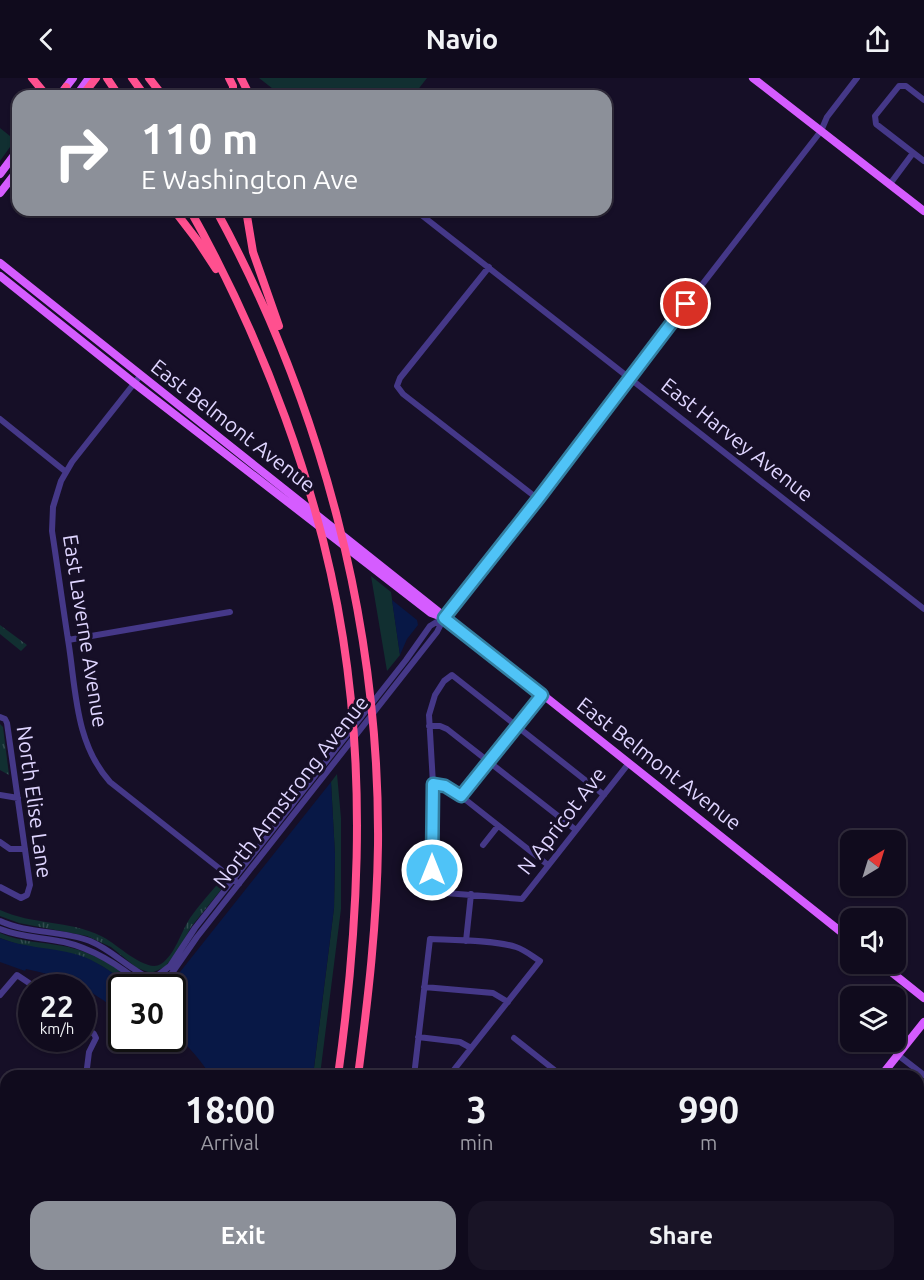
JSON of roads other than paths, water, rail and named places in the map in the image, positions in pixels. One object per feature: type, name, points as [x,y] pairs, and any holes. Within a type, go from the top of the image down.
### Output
[{"type":"highway","points":[[32,78],[42,90]]},
{"type":"highway","points":[[87,90],[96,78]]},
{"type":"highway","points":[[149,78],[158,90]]},
{"type":"highway","points":[[178,216],[212,262],[252,338]]},
{"type":"highway","points":[[193,216],[224,275],[280,407],[306,481],[343,639],[355,771],[357,875],[355,928],[339,1070]]},
{"type":"highway","points":[[219,216],[271,321],[296,387],[332,500],[351,578],[367,676],[374,746],[378,826],[372,959],[359,1070]]},
{"type":"highway","points":[[247,216],[254,252],[289,356],[296,387]]},
{"type":"main road","points":[[66,87],[73,78]]},
{"type":"main road","points":[[753,78],[924,211]]},
{"type":"main road","points":[[0,174],[12,158]]},
{"type":"main road","points":[[0,193],[12,178]]},
{"type":"main road","name":"East Belmont Avenue","points":[[0,263],[840,931]]},
{"type":"main road","name":"East Belmont Avenue","points":[[0,276],[431,613],[444,618]]},
{"type":"main road","points":[[894,974],[924,998]]},
{"type":"main road","points":[[886,1070],[924,1022]]},
{"type":"street","name":"North Armstrong Avenue","points":[[171,974],[236,882],[430,626],[444,618],[538,499],[629,377],[821,131],[827,117],[856,78]]},
{"type":"street","points":[[924,100],[906,86],[899,86],[874,120],[876,124],[924,161]]},
{"type":"street","points":[[890,184],[913,153]]},
{"type":"street","name":"East Harvey Avenue","points":[[423,216],[924,609]]},
{"type":"street","points":[[489,267],[400,378],[397,386],[403,394],[538,499]]},
{"type":"street","name":"East Laverne Avenue","points":[[140,376],[72,462],[53,507],[52,531],[81,727],[90,752],[102,773],[118,789],[236,882]]},
{"type":"street","points":[[0,419],[66,472]]},
{"type":"street","points":[[68,640],[230,612]]},
{"type":"street","points":[[466,941],[471,894],[432,892],[433,784],[429,715],[435,695],[444,681],[452,675],[604,795]]},
{"type":"street","points":[[461,796],[542,695]]},
{"type":"street","name":"North Elise Lane","points":[[0,887],[21,898],[27,895],[30,885],[7,723],[1,716]]},
{"type":"street","points":[[429,726],[440,726],[447,729],[576,830]]},
{"type":"street","name":"N Apricot Ave","points":[[471,894],[522,898],[629,763]]},
{"type":"street","points":[[433,784],[445,786],[461,796],[548,865]]},
{"type":"street","points":[[0,795],[18,798]]},
{"type":"street","points":[[483,845],[498,826]]},
{"type":"street","points":[[0,843],[10,849],[25,849]]},
{"type":"street","name":"North Armstrong Avenue","points":[[158,974],[170,966],[195,928],[236,882]]},
{"type":"street","points":[[0,921],[15,927],[63,934],[90,941],[148,974]]},
{"type":"street","points":[[0,929],[23,937],[64,942],[90,950],[127,974]]},
{"type":"street","points":[[415,1070],[430,939],[513,946],[528,952],[540,961],[454,1070]]},
{"type":"street","points":[[0,995],[18,976]]},
{"type":"street","points":[[424,987],[493,993],[508,1002]]},
{"type":"street","points":[[418,1037],[460,1042],[471,1048]]},
{"type":"street","points":[[514,1038],[554,1070]]},
{"type":"street","points":[[87,1070],[89,1052]]},
{"type":"street","points":[[897,1055],[917,1070]]},
{"type":"water","points":[[392,600],[417,620],[418,625],[407,639],[400,655]]},
{"type":"water","points":[[331,782],[335,855],[334,908],[314,1070],[207,1070],[186,1045],[186,974],[178,974]]},
{"type":"water","points":[[0,938],[18,944],[75,954],[91,960],[114,974],[108,974],[108,1003],[96,995],[96,974],[46,974],[26,969],[25,971],[0,962]]}]
